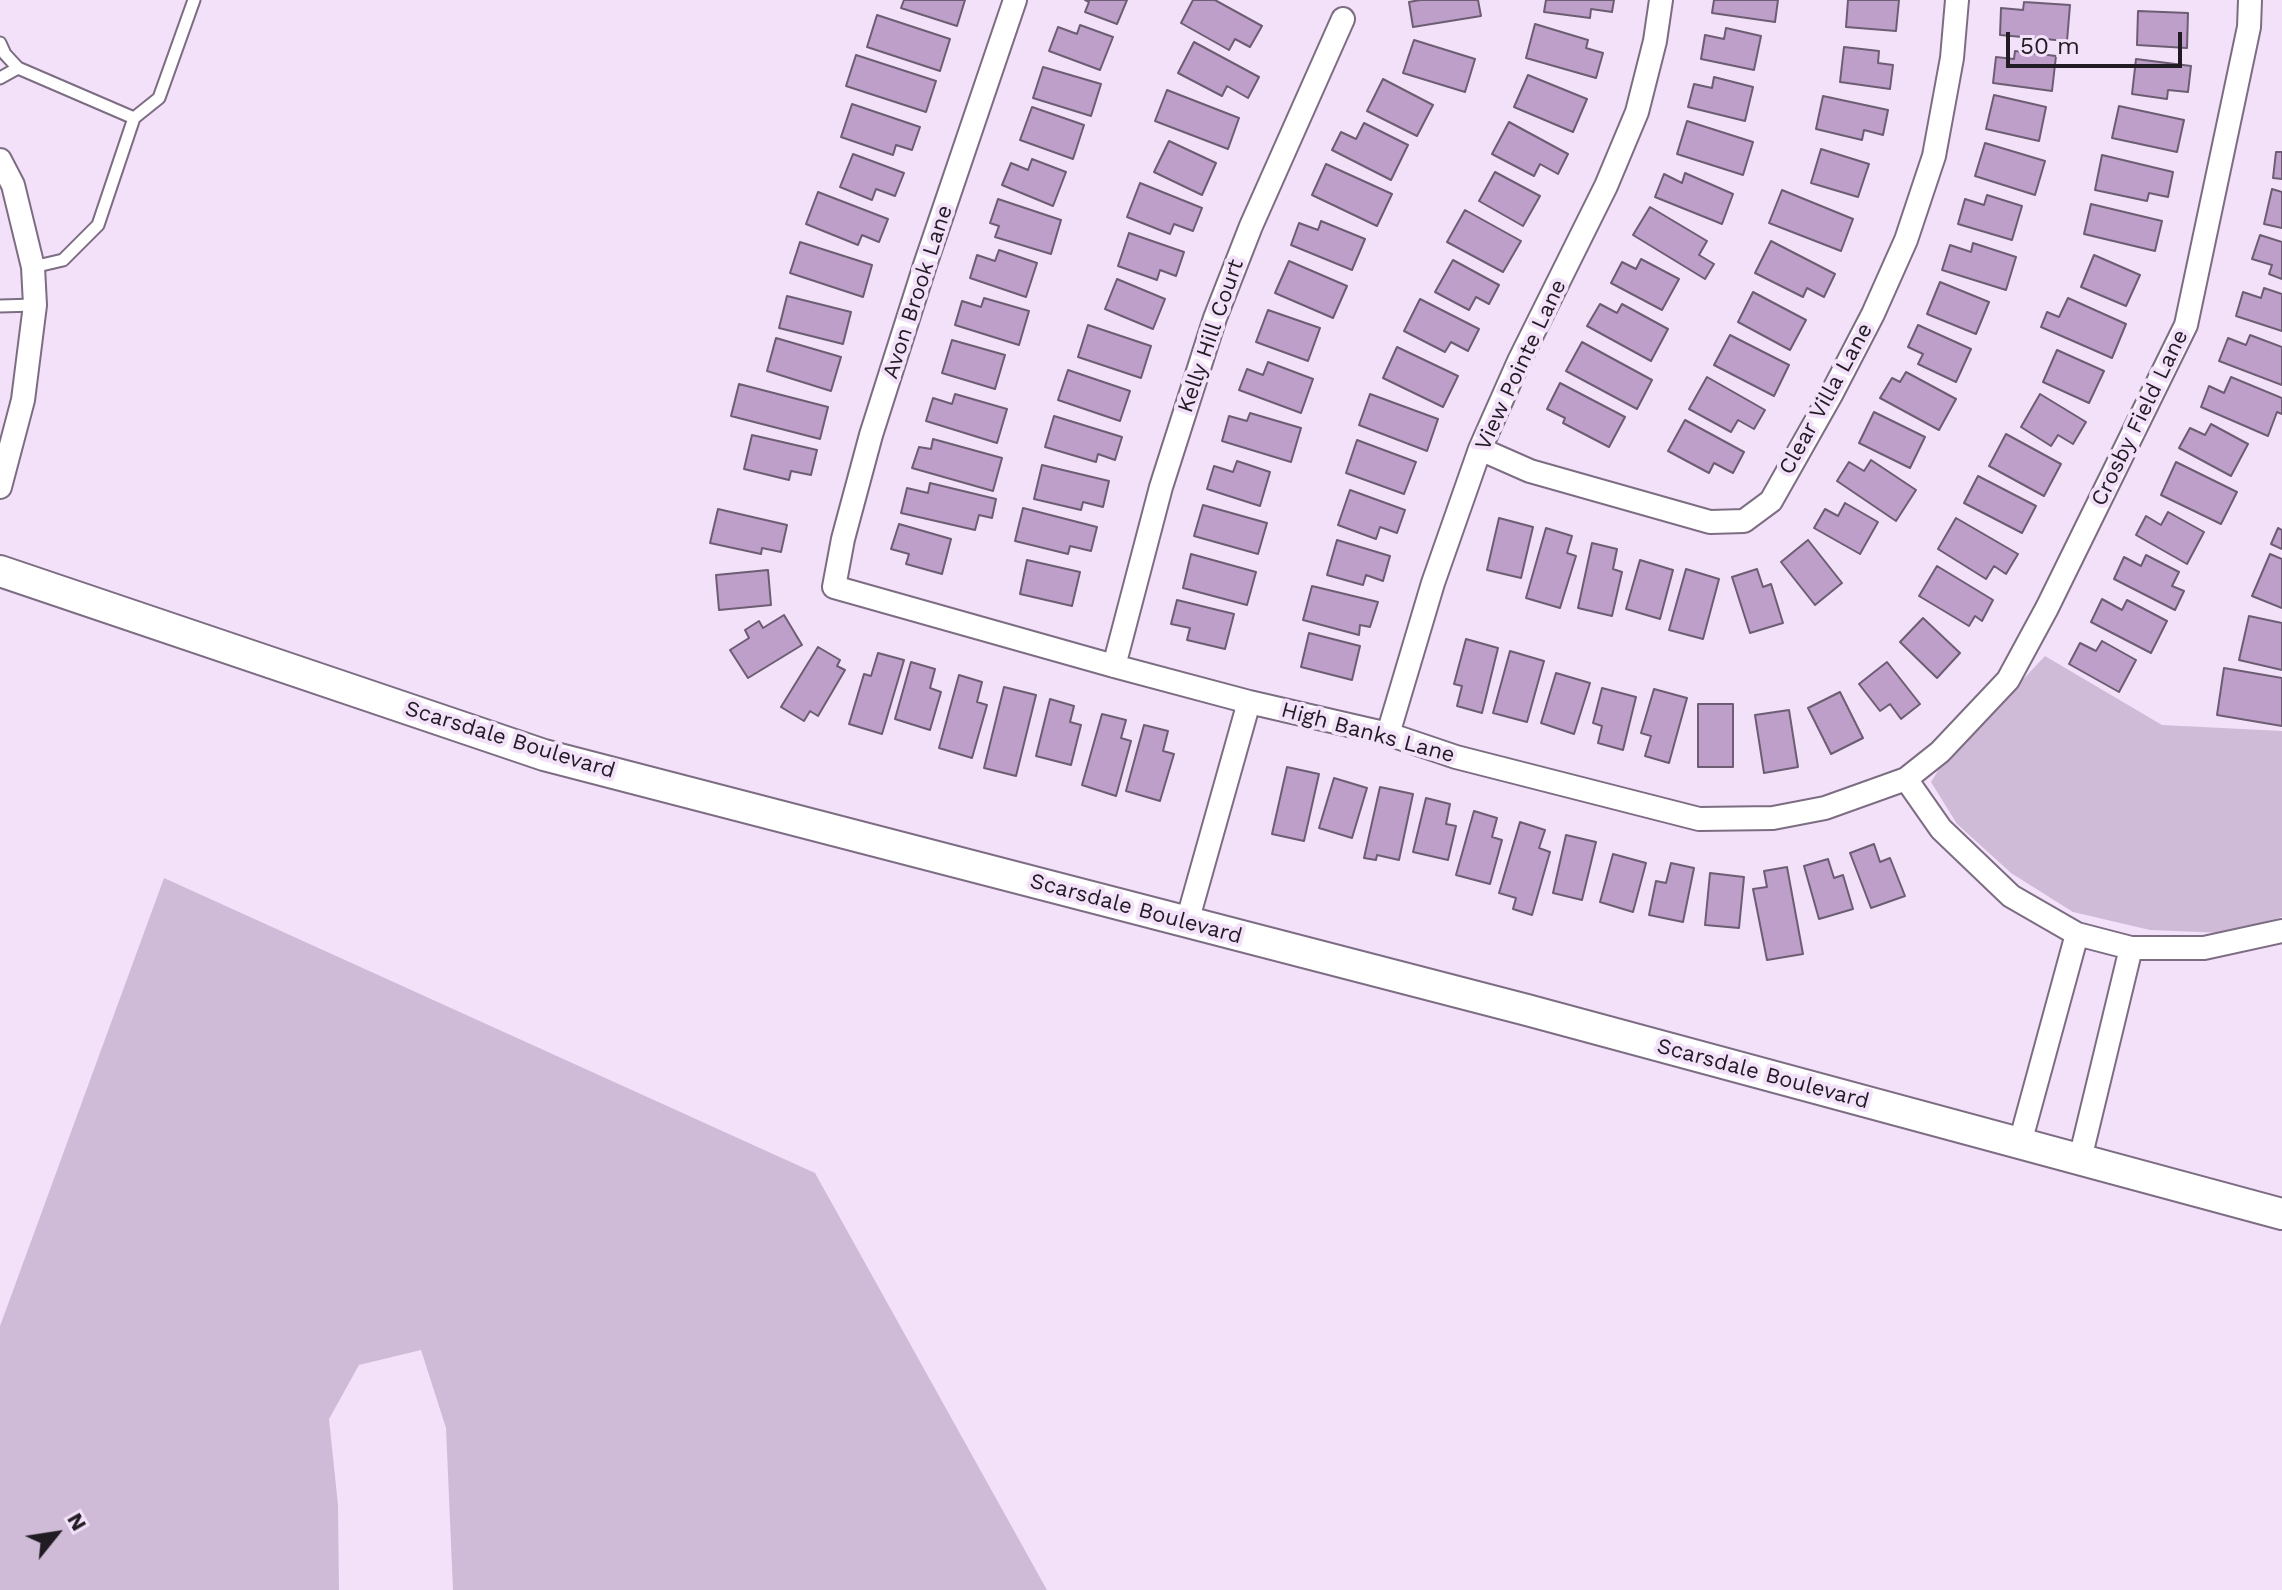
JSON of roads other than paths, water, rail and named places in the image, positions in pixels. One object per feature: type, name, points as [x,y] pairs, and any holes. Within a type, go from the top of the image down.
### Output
[{"type":"main road","name":"Scarsdale Boulevard","points":[[0,571],[544,755],[1527,1010],[2282,1214]]},
{"type":"street","name":"Avon Brook Lane","points":[[834,587],[843,539],[871,435],[1015,0]]},
{"type":"street","name":"View Pointe Lane","points":[[1388,734],[1433,583],[1480,449],[1519,361],[1606,186],[1637,112],[1655,41],[1661,0]]},
{"type":"street","name":"Clear Villa Lane","points":[[1480,449],[1530,471],[1710,522],[1744,521],[1771,501],[1873,314],[1906,240],[1934,156],[1952,58],[1957,0]]},
{"type":"street","name":"Crosby Field Lane","points":[[1906,779],[1940,752],[2008,680],[2047,608],[2186,325],[2249,27],[2250,0]]},
{"type":"street","name":"Kelly Hill Court","points":[[1114,666],[1161,487],[1215,318],[1262,198],[1343,19]]},
{"type":"street","points":[[0,160],[13,185],[33,267],[35,305],[23,400],[0,487]]},
{"type":"street","name":"High Banks Lane","points":[[834,587],[1114,666],[1249,702],[1388,734],[1456,757],[1699,819],[1773,818],[1825,808],[1906,779]]},
{"type":"street","points":[[1187,922],[1249,702]]},
{"type":"street","points":[[1906,779],[1941,829],[2011,896],[2077,934],[2131,948],[2204,948],[2282,931]]},
{"type":"street","points":[[2020,1143],[2077,934]]},
{"type":"street","points":[[2080,1159],[2131,948]]},
{"type":"lane","points":[[33,267],[63,260],[98,225],[134,118],[159,98],[194,0]]},
{"type":"lane","points":[[0,43],[18,68],[134,118]]},
{"type":"lane","points":[[0,78],[18,68]]},
{"type":"lane","points":[[0,306],[35,305]]}]
